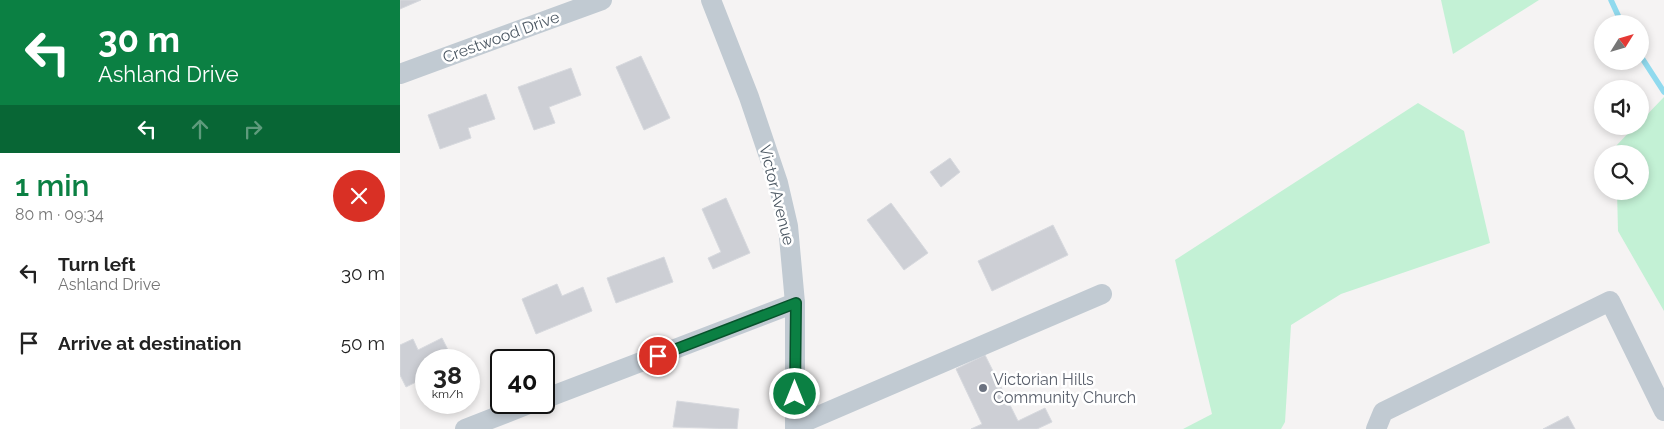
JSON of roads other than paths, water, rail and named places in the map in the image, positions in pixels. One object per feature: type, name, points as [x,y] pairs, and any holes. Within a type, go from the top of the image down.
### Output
[{"type":"street","name":"Crestwood Drive","points":[[400,74],[602,0]]},
{"type":"street","name":"Victor Avenue","points":[[711,0],[749,97],[778,183],[792,250],[796,303],[795,428]]},
{"type":"street","points":[[795,428],[1102,294]]},
{"type":"street","points":[[1376,429],[1383,412],[1610,301],[1664,411]]},
{"type":"street","points":[[555,395],[796,303]]},
{"type":"street","points":[[465,429],[503,414]]},
{"type":"waterway","points":[[1611,0],[1618,15]]},
{"type":"waterway","points":[[1649,69],[1664,92]]},
{"type":"place","name":"Victorian Hills Community Church","points":[[983,388]]}]
